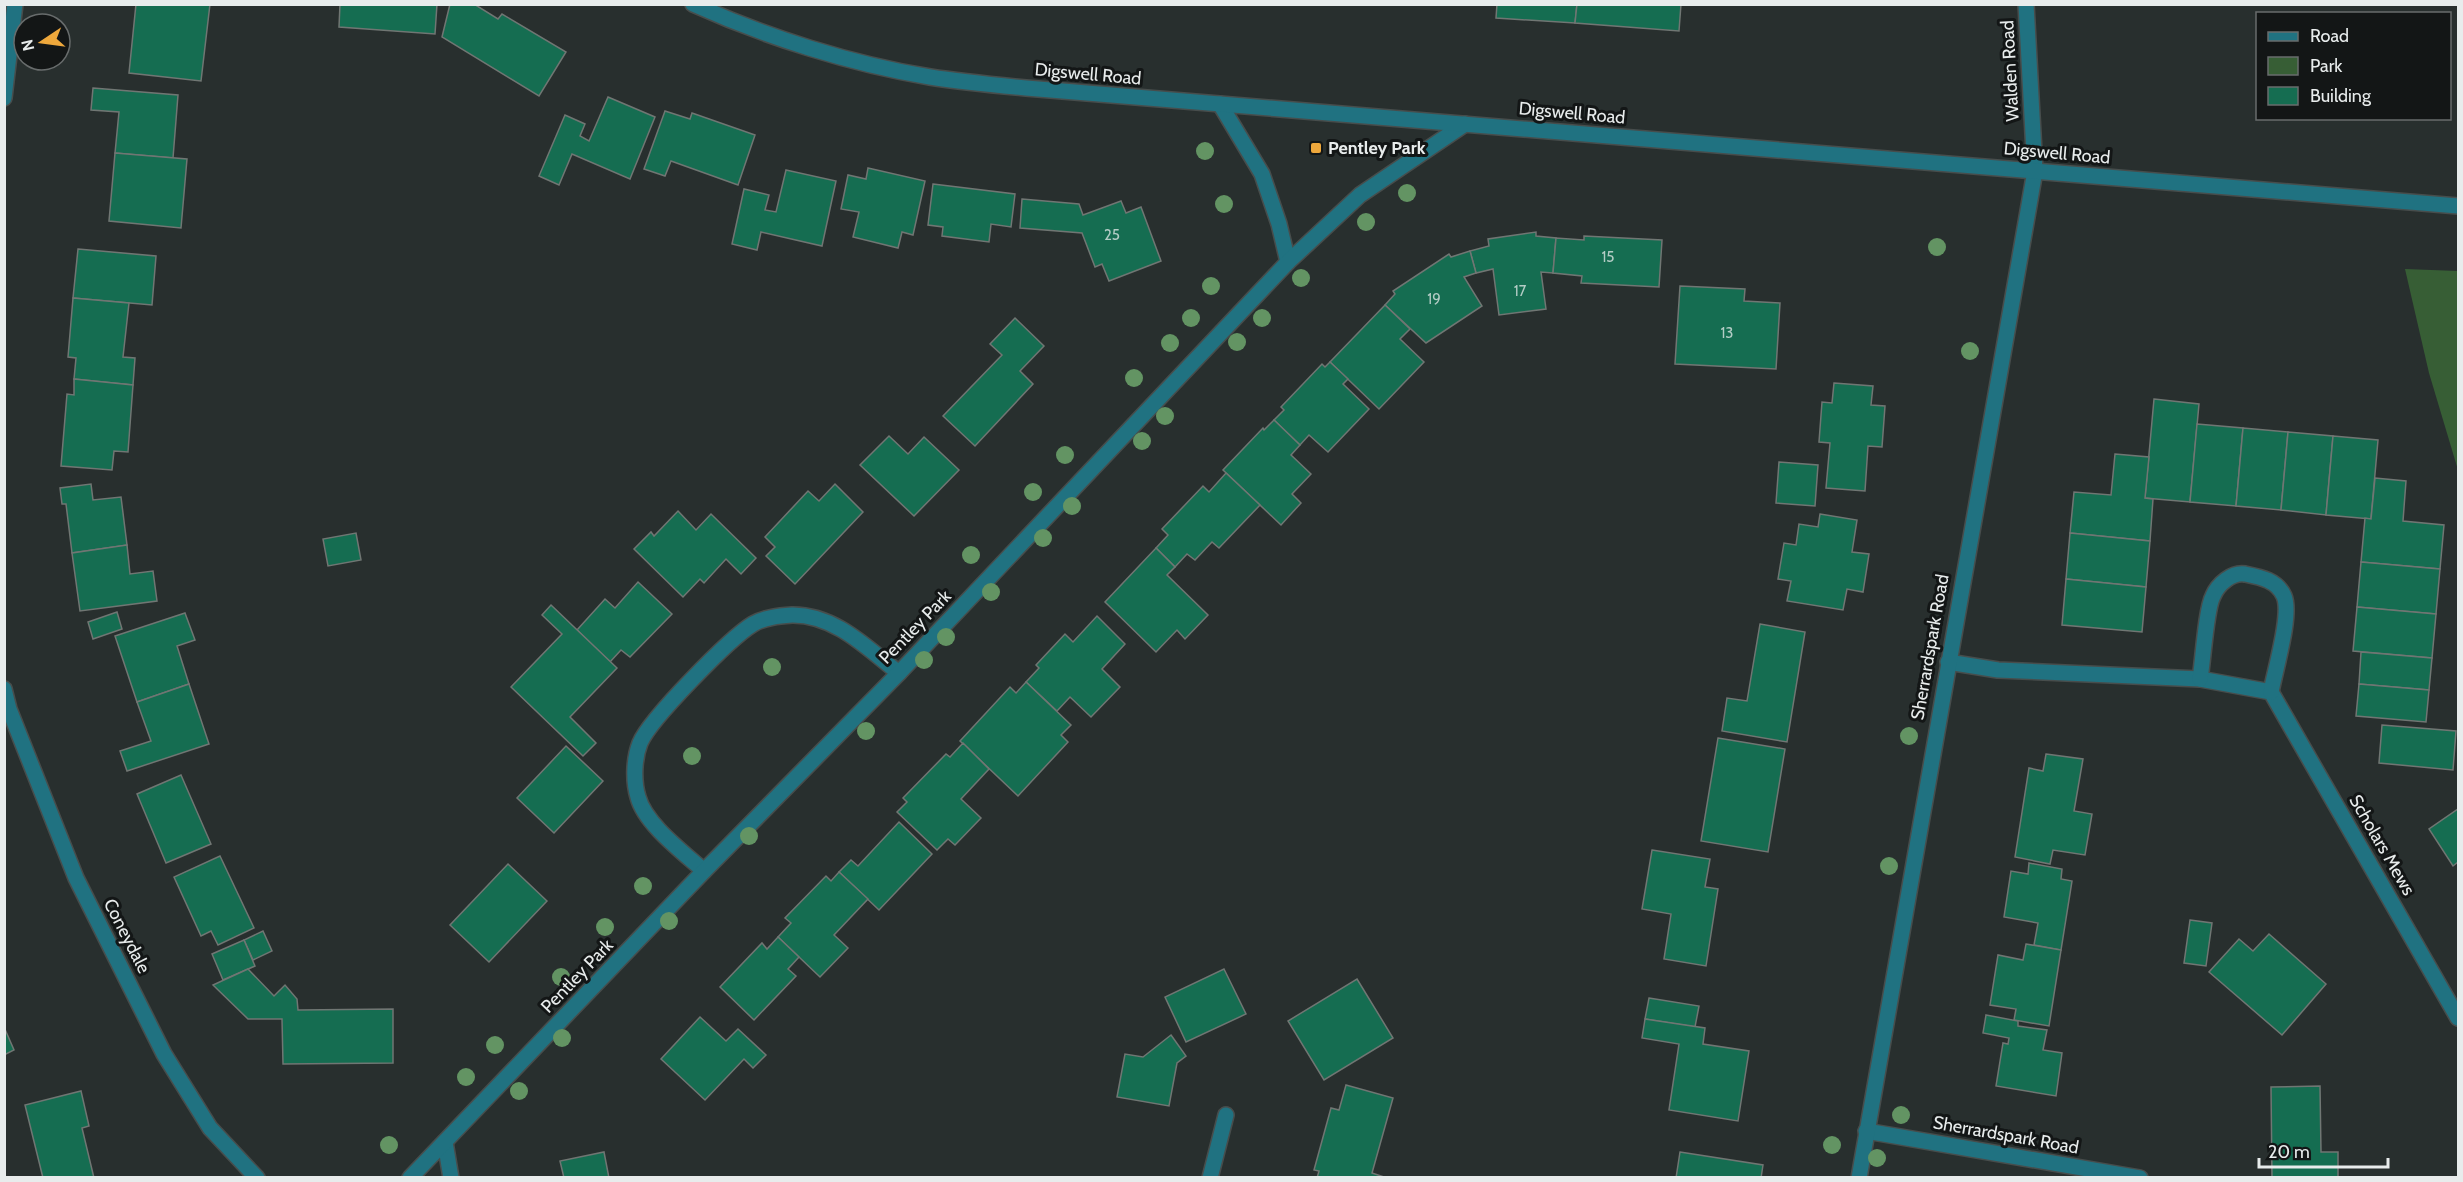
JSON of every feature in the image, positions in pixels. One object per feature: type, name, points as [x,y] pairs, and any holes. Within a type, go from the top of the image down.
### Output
[{"type":"street","points":[[4,98],[15,4]]},
{"type":"street","name":"Digswell Road","points":[[693,4],[718,15],[832,54],[928,76],[1026,88],[2458,206]]},
{"type":"street","name":"Walden Road","points":[[2026,4],[2035,171]]},
{"type":"street","points":[[1220,104],[1262,174],[1279,224],[1288,262]]},
{"type":"street","name":"Pentley Park","points":[[410,1178],[704,871],[899,673],[1288,262],[1360,195],[1465,124]]},
{"type":"street","name":"Sherrardspark Road","points":[[1858,1178],[2035,171]]},
{"type":"street","points":[[1948,662],[1998,670],[2200,679],[2271,692],[2286,614],[2284,596],[2273,582],[2239,573],[2222,583],[2212,597],[2200,679]]},
{"type":"street","points":[[704,871],[646,816],[638,797],[635,772],[640,743],[652,724],[733,639],[755,623],[775,616],[795,615],[818,618],[844,630],[899,673]]},
{"type":"street","name":"Coneydale","points":[[4,689],[7,710],[76,878],[164,1054],[210,1128],[257,1178]]},
{"type":"street","name":"Scholars Mews","points":[[2271,692],[2458,1018]]},
{"type":"street","points":[[1210,1178],[1226,1115]]},
{"type":"street","name":"Sherrardspark Road","points":[[1866,1131],[2140,1178]]},
{"type":"street","points":[[445,1142],[451,1178]]},
{"type":"green space","points":[[2405,269],[2458,271],[2458,470],[2429,373]]},
{"type":"building","points":[[136,4],[210,4],[201,81],[129,73]]},
{"type":"building","points":[[340,4],[437,4],[435,34],[339,27]]},
{"type":"building","points":[[450,4],[474,4],[498,19],[502,14],[566,52],[539,96],[442,37]]},
{"type":"building","points":[[1497,4],[1577,4],[1575,23],[1496,18]]},
{"type":"building","points":[[1577,4],[1681,4],[1679,31],[1575,23]]},
{"type":"building","points":[[93,88],[178,95],[173,158],[115,153],[119,112],[91,110]]},
{"type":"building","points":[[608,97],[655,117],[630,179],[572,154],[559,185],[539,176],[565,115],[585,124],[580,136],[589,141]]},
{"type":"building","points":[[665,111],[690,119],[692,113],[755,135],[738,185],[671,161],[665,176],[644,169]]},
{"type":"building","points":[[115,153],[187,159],[181,228],[109,221]]},
{"type":"building","points":[[868,168],[925,181],[913,235],[902,232],[898,248],[853,237],[859,212],[841,209],[848,175],[866,179]]},
{"type":"building","points":[[786,170],[836,181],[822,246],[761,232],[757,250],[732,244],[744,189],[769,195],[765,210],[776,212]]},
{"type":"building","points":[[933,184],[1015,194],[1011,227],[991,224],[989,242],[942,236],[943,227],[928,225]]},
{"type":"building","points":[[1022,199],[1079,204],[1083,215],[1121,201],[1126,213],[1141,207],[1161,261],[1109,281],[1102,264],[1095,267],[1082,233],[1020,228]]},
{"type":"building","points":[[1536,232],[1536,236],[1556,238],[1553,273],[1541,272],[1546,309],[1499,315],[1493,269],[1476,273],[1470,251],[1489,246],[1488,239]]},
{"type":"building","points":[[1584,236],[1662,240],[1659,287],[1581,283],[1582,276],[1553,273],[1556,238],[1584,240]]},
{"type":"building","points":[[78,249],[156,256],[152,305],[73,298]]},
{"type":"building","points":[[1470,251],[1476,273],[1464,277],[1482,306],[1426,343],[1385,305],[1395,294],[1393,291],[1449,254],[1451,257]]},
{"type":"building","points":[[1680,286],[1745,289],[1744,301],[1780,303],[1776,369],[1675,364]]},
{"type":"building","points":[[73,298],[129,303],[123,357],[135,358],[133,385],[74,379],[76,358],[68,357]]},
{"type":"building","points":[[1385,305],[1410,329],[1400,339],[1424,362],[1379,409],[1330,362]]},
{"type":"building","points":[[1015,318],[1044,346],[1020,371],[1033,384],[975,446],[943,416],[1002,355],[990,344]]},
{"type":"building","points":[[1330,362],[1348,379],[1343,384],[1369,409],[1328,452],[1309,435],[1300,445],[1274,420],[1284,410],[1281,407],[1322,364],[1325,367]]},
{"type":"building","points":[[74,379],[133,385],[128,452],[114,451],[112,470],[61,466],[67,394],[74,395]]},
{"type":"building","points":[[1834,383],[1873,386],[1871,405],[1885,406],[1882,447],[1868,446],[1865,491],[1826,488],[1830,443],[1819,442],[1822,402],[1832,403]]},
{"type":"building","points":[[2154,399],[2199,404],[2190,502],[2145,498]]},
{"type":"building","points":[[1274,420],[1300,445],[1291,455],[1311,474],[1292,494],[1301,503],[1281,525],[1223,470],[1263,428],[1264,430]]},
{"type":"building","points":[[2197,424],[2243,428],[2236,506],[2190,502]]},
{"type":"building","points":[[2243,428],[2288,432],[2281,510],[2236,506]]},
{"type":"building","points":[[2288,432],[2333,436],[2326,515],[2281,510]]},
{"type":"building","points":[[889,436],[908,454],[924,437],[959,470],[914,516],[860,465]]},
{"type":"building","points":[[2333,436],[2378,440],[2371,519],[2326,515]]},
{"type":"building","points":[[2115,454],[2149,457],[2145,498],[2153,499],[2150,541],[2070,533],[2074,492],[2111,495]]},
{"type":"building","points":[[1779,462],[1818,465],[1815,506],[1776,503]]},
{"type":"building","points":[[1226,473],[1260,505],[1219,548],[1212,542],[1195,560],[1187,554],[1175,567],[1156,548],[1168,535],[1162,529],[1203,486],[1209,492]]},
{"type":"building","points":[[2375,478],[2406,481],[2403,521],[2444,525],[2440,569],[2361,562],[2365,518],[2371,519]]},
{"type":"building","points":[[91,484],[93,500],[121,497],[127,545],[72,553],[66,504],[62,504],[60,488]]},
{"type":"building","points":[[835,484],[863,512],[795,584],[766,556],[775,547],[765,537],[808,491],[819,501]]},
{"type":"building","points":[[678,511],[696,530],[711,514],[756,558],[741,574],[726,559],[704,583],[700,579],[683,597],[634,549],[651,532],[654,536]]},
{"type":"building","points":[[1820,514],[1857,520],[1852,552],[1869,554],[1863,592],[1847,589],[1843,610],[1787,601],[1791,581],[1778,579],[1784,543],[1796,545],[1799,524],[1818,527]]},
{"type":"building","points":[[356,533],[361,560],[328,566],[323,539]]},
{"type":"building","points":[[2070,533],[2150,541],[2146,587],[2066,579]]},
{"type":"building","points":[[127,545],[130,574],[153,571],[157,601],[80,611],[72,553]]},
{"type":"building","points":[[1156,548],[1175,567],[1167,575],[1208,615],[1185,639],[1177,630],[1156,652],[1105,602]]},
{"type":"building","points":[[2361,562],[2440,569],[2436,614],[2357,607]]},
{"type":"building","points":[[2066,579],[2146,587],[2142,632],[2062,625]]},
{"type":"building","points":[[638,582],[672,614],[630,657],[621,650],[610,662],[577,630],[605,599],[615,608]]},
{"type":"building","points":[[551,605],[617,668],[570,717],[596,743],[583,756],[511,687],[562,634],[542,615]]},
{"type":"building","points":[[2357,607],[2436,614],[2432,658],[2353,651]]},
{"type":"building","points":[[117,612],[122,629],[93,639],[88,622]]},
{"type":"building","points":[[185,613],[195,640],[177,646],[189,684],[137,702],[115,636]]},
{"type":"building","points":[[1097,616],[1125,644],[1102,669],[1120,687],[1091,717],[1070,697],[1057,711],[1026,682],[1039,668],[1036,665],[1065,634],[1073,642]]},
{"type":"building","points":[[1760,624],[1805,632],[1787,742],[1722,731],[1727,698],[1747,701]]},
{"type":"building","points":[[2361,652],[2432,658],[2429,690],[2359,684]]},
{"type":"building","points":[[1026,682],[1071,725],[1061,735],[1068,742],[1018,796],[960,741],[1010,687],[1016,693]]},
{"type":"building","points":[[189,684],[209,744],[127,771],[120,751],[151,741],[137,702]]},
{"type":"building","points":[[2359,684],[2429,690],[2426,722],[2356,716]]},
{"type":"building","points":[[2382,725],[2456,731],[2453,770],[2379,763]]},
{"type":"building","points":[[1718,738],[1785,749],[1768,852],[1701,841]]},
{"type":"building","points":[[963,743],[989,769],[961,799],[981,818],[955,845],[948,839],[937,850],[897,812],[907,802],[903,798],[946,754],[950,757]]},
{"type":"building","points":[[566,746],[603,781],[554,833],[517,798]]},
{"type":"building","points":[[2046,754],[2083,759],[2074,811],[2092,814],[2085,855],[2053,850],[2050,864],[2015,857],[2029,768],[2043,771]]},
{"type":"building","points":[[181,775],[211,844],[166,863],[137,794]]},
{"type":"building","points":[[2458,809],[2458,862],[2453,866],[2429,829]]},
{"type":"building","points":[[899,822],[932,854],[879,910],[839,872],[851,860],[858,866]]},
{"type":"building","points":[[1652,850],[1710,859],[1705,887],[1718,889],[1706,966],[1664,959],[1671,914],[1642,909]]},
{"type":"building","points":[[220,856],[254,928],[218,945],[211,931],[201,936],[174,877]]},
{"type":"building","points":[[2029,863],[2062,869],[2061,879],[2072,881],[2061,950],[2034,945],[2038,923],[2004,917],[2011,871],[2028,874]]},
{"type":"building","points":[[508,864],[547,901],[489,962],[450,925]]},
{"type":"building","points":[[839,872],[868,899],[834,935],[848,948],[820,977],[778,937],[791,923],[785,918],[826,876],[831,881]]},
{"type":"building","points":[[2190,920],[2212,923],[2206,966],[2184,963]]},
{"type":"building","points":[[263,931],[272,951],[253,960],[244,940]]},
{"type":"building","points":[[2269,934],[2326,984],[2282,1035],[2209,972],[2239,939],[2253,951]]},
{"type":"building","points":[[778,937],[799,957],[788,969],[796,976],[754,1020],[720,987],[762,943],[767,949]]},
{"type":"building","points":[[244,940],[255,966],[223,980],[212,954]]},
{"type":"building","points":[[2026,944],[2061,950],[2049,1026],[2014,1020],[2016,1009],[1990,1005],[1998,955],[2023,960]]},
{"type":"building","points":[[248,969],[274,996],[285,985],[297,999],[298,1010],[393,1009],[393,1063],[283,1064],[282,1019],[248,1019],[213,985]]},
{"type":"building","points":[[1224,969],[1246,1014],[1186,1042],[1165,997]]},
{"type":"building","points":[[1357,979],[1393,1038],[1324,1080],[1288,1021]]},
{"type":"building","points":[[1649,998],[1699,1006],[1695,1027],[1645,1019]]},
{"type":"building","points":[[1986,1015],[2018,1021],[2018,1026],[2047,1030],[2043,1050],[2062,1053],[2056,1096],[1996,1086],[2003,1043],[2008,1044],[2009,1038],[1983,1033]]},
{"type":"building","points":[[700,1017],[726,1041],[738,1029],[766,1055],[753,1068],[744,1059],[705,1100],[661,1059]]},
{"type":"building","points":[[1645,1019],[1705,1028],[1703,1044],[1749,1051],[1738,1121],[1669,1110],[1679,1044],[1642,1038]]},
{"type":"building","points":[[4,1027],[14,1050],[4,1055]]},
{"type":"building","points":[[1171,1035],[1186,1056],[1177,1063],[1169,1106],[1117,1097],[1125,1054],[1143,1057]]},
{"type":"building","points":[[1346,1085],[1393,1098],[1372,1173],[1387,1178],[1317,1178],[1319,1171],[1314,1170],[1331,1108],[1339,1110]]},
{"type":"building","points":[[2320,1086],[2321,1152],[2338,1152],[2338,1178],[2272,1178],[2271,1087]]},
{"type":"building","points":[[81,1091],[89,1126],[82,1128],[94,1178],[43,1178],[25,1105]]},
{"type":"building","points":[[604,1152],[609,1178],[564,1178],[560,1161]]},
{"type":"building","points":[[1680,1152],[1763,1165],[1761,1178],[1676,1178]]},
{"type":"place","name":"Pentley Park","points":[[1316,148]]}]
